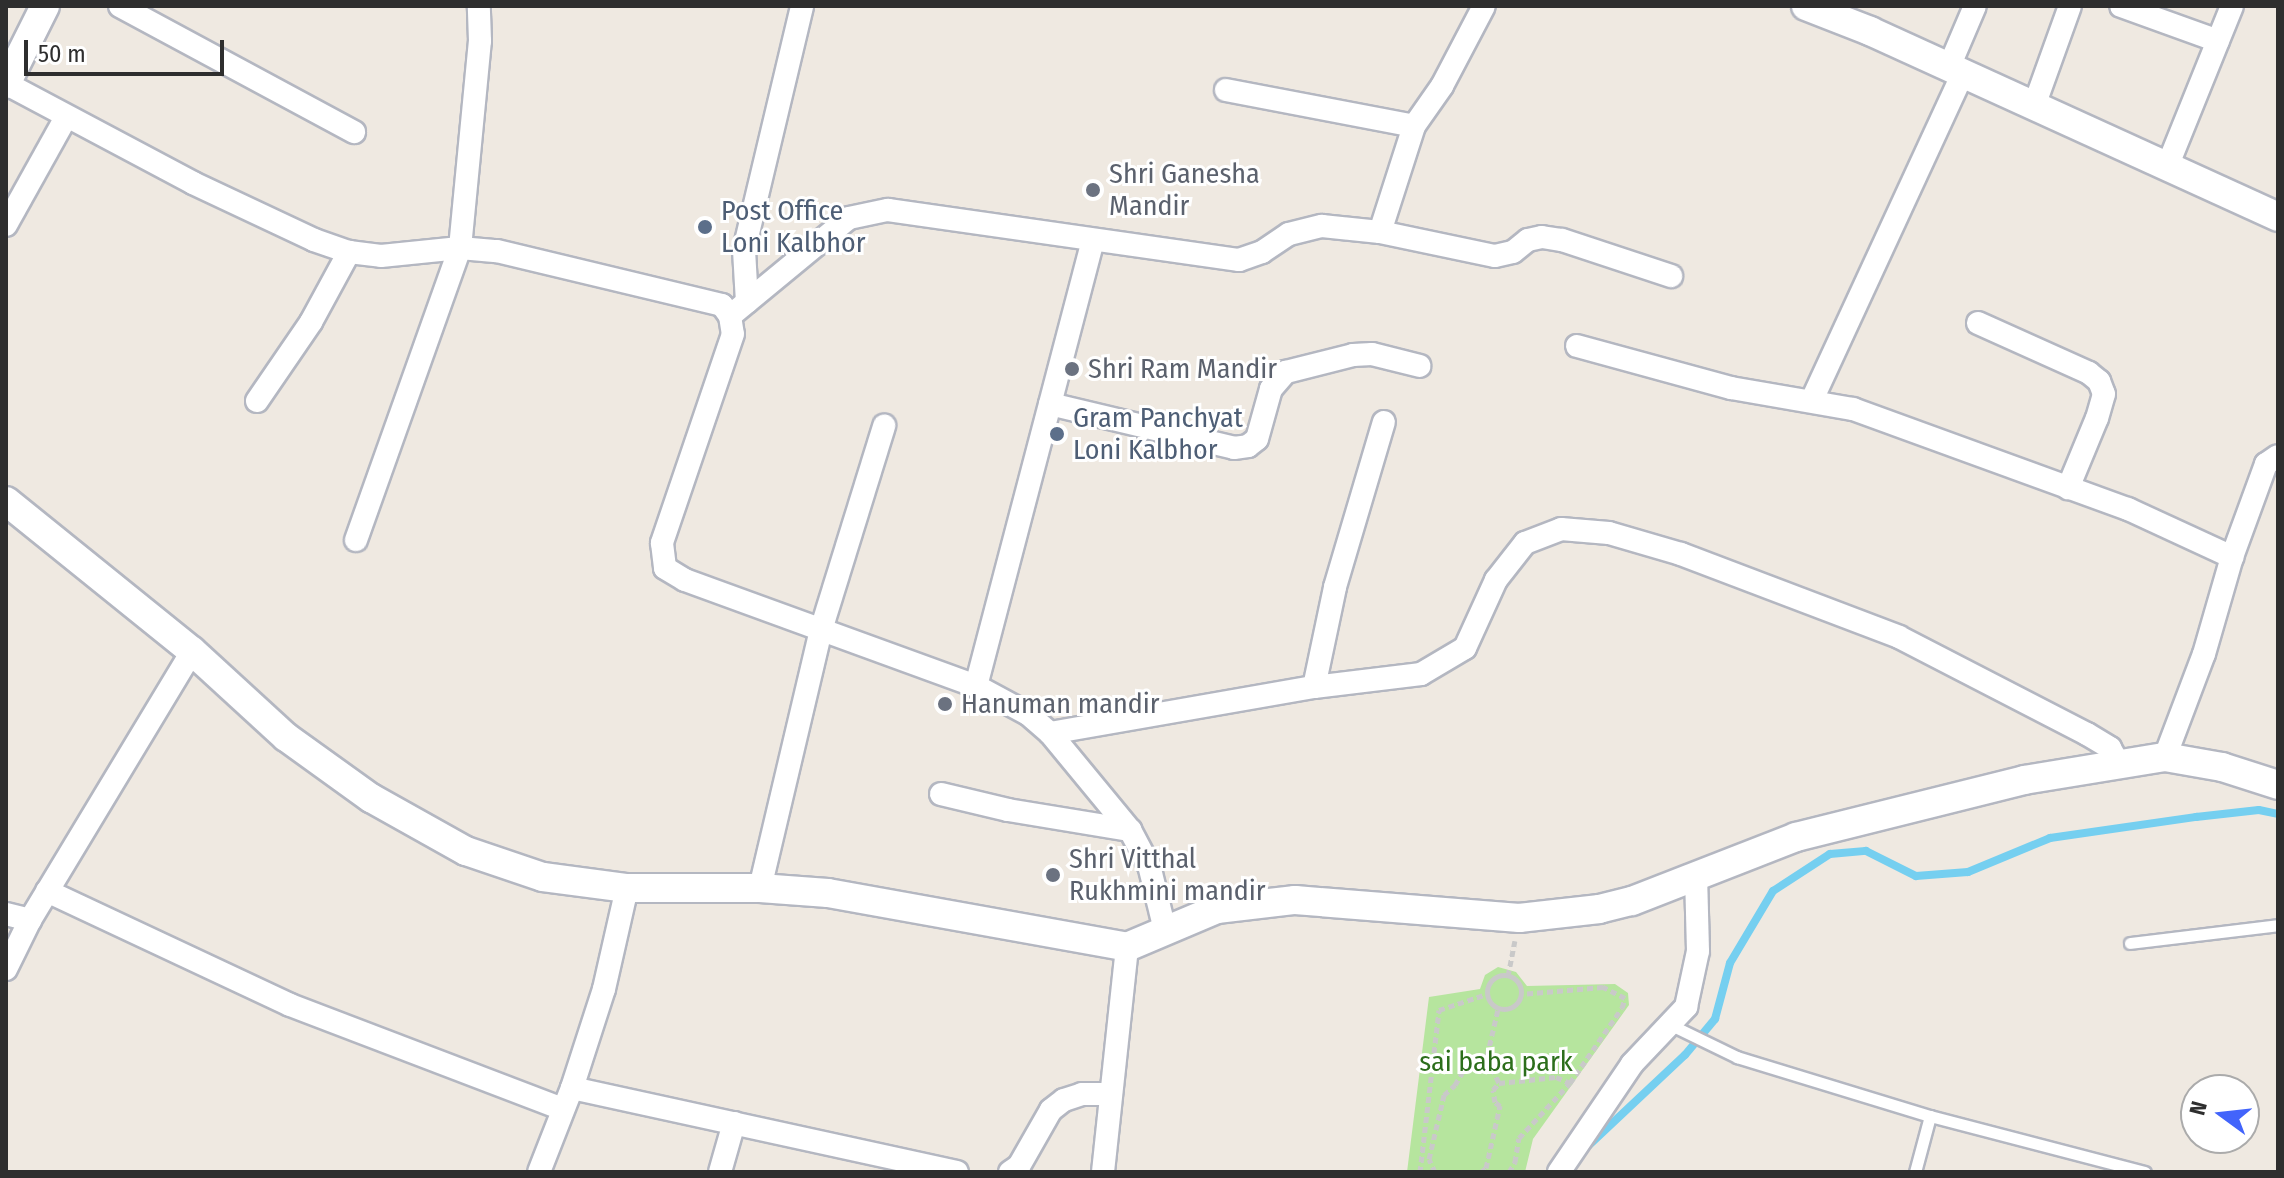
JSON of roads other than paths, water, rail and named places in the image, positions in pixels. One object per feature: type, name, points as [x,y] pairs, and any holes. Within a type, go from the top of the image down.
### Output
[{"type":"street","points":[[45,6],[7,84],[220,196],[314,240],[349,252],[381,256],[460,248],[497,251],[705,298],[739,309]]},
{"type":"street","points":[[120,6],[354,132]]},
{"type":"street","points":[[356,540],[460,248],[480,41],[479,6]]},
{"type":"street","points":[[802,6],[744,250],[739,309],[733,334],[662,543],[665,568],[685,580],[976,686],[1028,714],[1050,733],[1130,830],[1149,865],[1165,930]]},
{"type":"street","points":[[1380,232],[1414,126],[1442,86],[1484,6]]},
{"type":"street","points":[[1806,6],[1839,12],[1956,70],[2278,217]]},
{"type":"street","points":[[1812,400],[1956,70],[1975,6]]},
{"type":"street","points":[[2034,106],[2070,6]]},
{"type":"street","points":[[2121,6],[2218,41]]},
{"type":"street","points":[[2167,167],[2232,6]]},
{"type":"street","points":[[1226,90],[1414,126]]},
{"type":"street","points":[[6,225],[66,117]]},
{"type":"street","points":[[739,309],[849,218],[867,213],[914,213],[1239,260],[1262,252],[1289,234],[1322,226],[1380,232],[1495,256],[1513,252],[1528,240],[1542,237],[1562,240],[1671,276]]},
{"type":"street","points":[[976,686],[1093,240]]},
{"type":"street","points":[[257,401],[311,322],[349,252]]},
{"type":"street","points":[[1978,323],[2089,373],[2099,381],[2104,394],[2068,488]]},
{"type":"street","points":[[1577,346],[1731,388],[1853,409],[2128,509],[2232,557]]},
{"type":"street","points":[[1050,404],[1234,448],[1248,446],[1257,439],[1271,389],[1286,372],[1353,355],[1372,354],[1420,366]]},
{"type":"street","points":[[1314,687],[1335,587],[1384,422]]},
{"type":"street","points":[[760,888],[821,630],[884,426]]},
{"type":"street","points":[[2165,757],[2204,654],[2232,557],[2266,464],[2278,456]]},
{"type":"street","points":[[6,501],[192,651],[286,737],[371,798],[466,851],[543,877],[627,888],[760,888],[828,893],[1127,947],[1217,909],[1295,900],[1505,918],[1557,916],[1632,901],[1796,837],[2024,780],[2165,757],[2222,767],[2277,784]]},
{"type":"street","points":[[1050,733],[1314,687],[1421,674],[1447,662],[1465,648],[1496,580],[1525,543],[1561,529],[1609,533],[1681,554],[1899,637],[2087,734],[2110,748],[2120,766]]},
{"type":"street","points":[[6,969],[30,920],[192,651]]},
{"type":"street","points":[[941,794],[1008,810],[1130,830]]},
{"type":"street","points":[[1559,1172],[1632,1064],[1676,1027],[1686,1007],[1698,951],[1696,875]]},
{"type":"street","points":[[539,1172],[572,1088],[604,989],[627,888]]},
{"type":"street","points":[[47,891],[290,1005],[563,1109]]},
{"type":"street","points":[[6,914],[30,920]]},
{"type":"street","points":[[1103,1172],[1127,947]]},
{"type":"street","points":[[572,1088],[957,1172]]},
{"type":"street","points":[[1010,1172],[1019,1166],[1051,1110],[1064,1100],[1082,1094],[1111,1094]]},
{"type":"street","points":[[720,1172],[734,1123]]},
{"type":"lane","points":[[2130,943],[2278,925]]},
{"type":"lane","points":[[1676,1027],[1737,1057],[1930,1116],[2145,1172]]},
{"type":"lane","points":[[1915,1172],[1930,1116]]},
{"type":"waterway","points":[[1588,1146],[1685,1055],[1715,1019],[1730,963],[1773,891],[1830,854],[1866,851],[1916,876],[1968,872],[2050,838],[2259,810],[2278,814]]},
{"type":"place","name":"Shri Ganesha Mandir","points":[[1093,190]]},
{"type":"place","name":"Post Office Loni Kalbhor","points":[[705,227]]},
{"type":"place","name":"Shri Ram Mandir","points":[[1072,369]]},
{"type":"place","name":"Gram Panchyat Loni Kalbhor","points":[[1057,434]]},
{"type":"place","name":"Hanuman mandir","points":[[945,704]]},
{"type":"place","name":"Shri Vitthal Rukhmini mandir","points":[[1053,875]]},
{"type":"park label","name":"sai baba park","points":[[1496,1062]]}]
